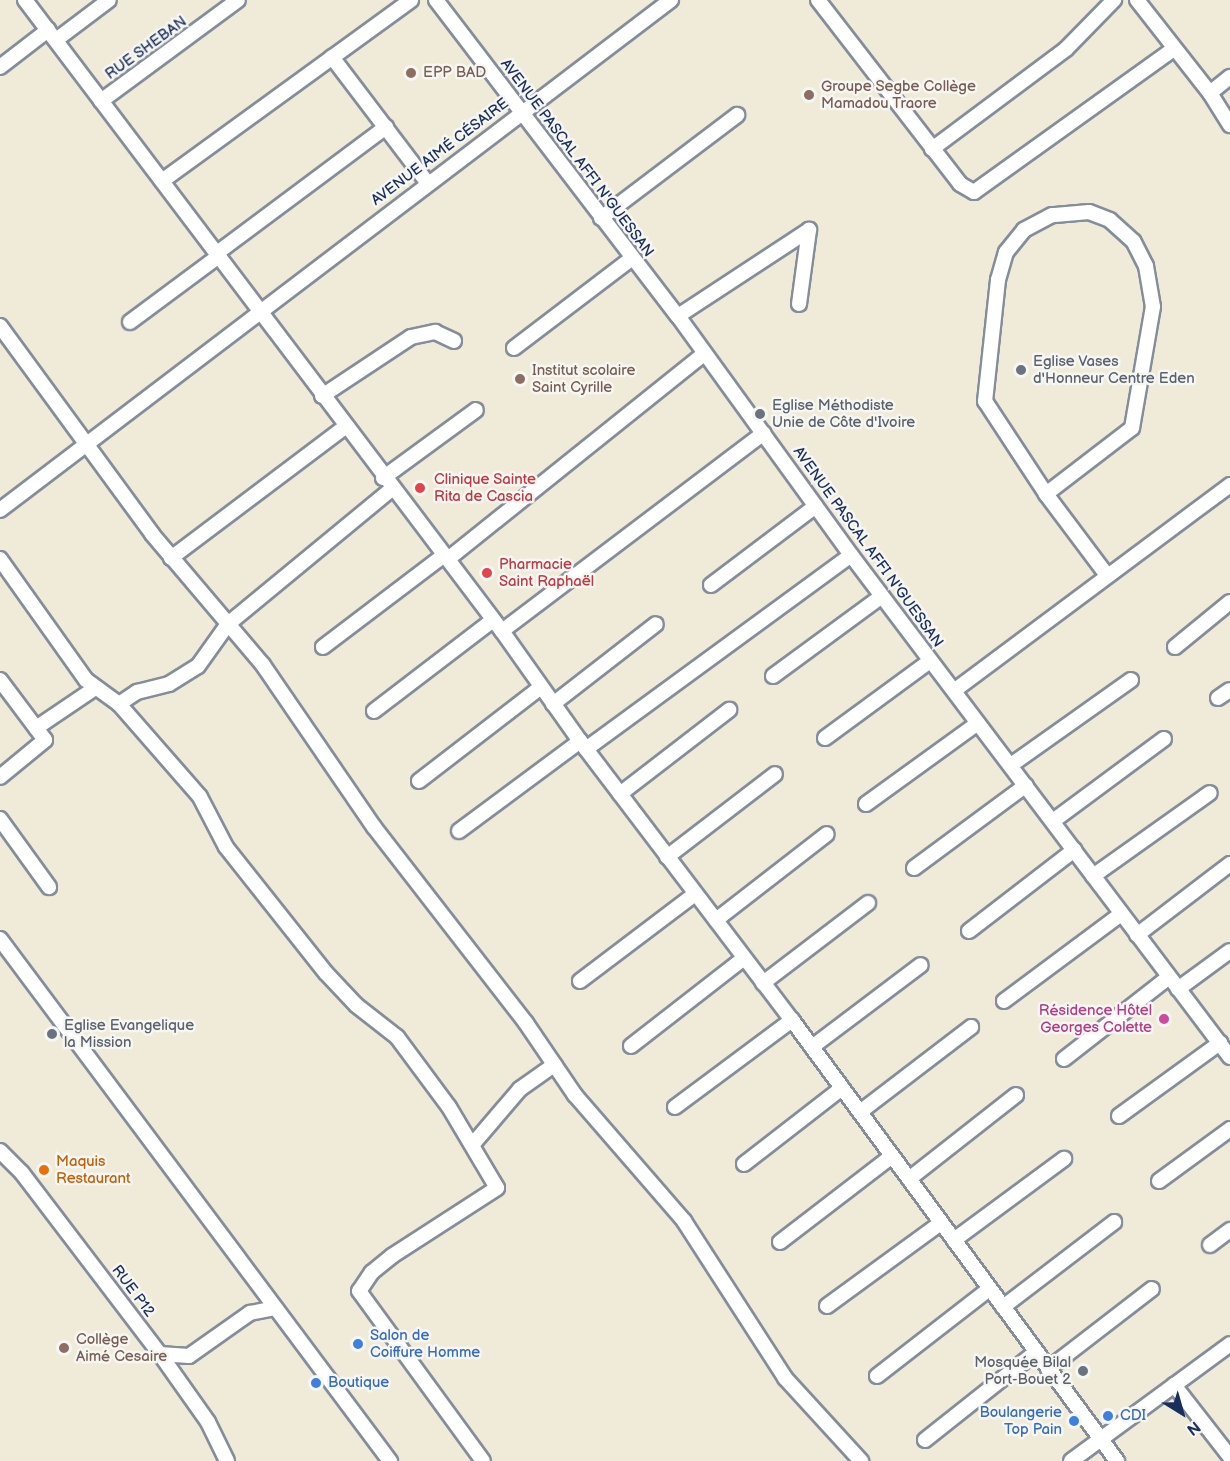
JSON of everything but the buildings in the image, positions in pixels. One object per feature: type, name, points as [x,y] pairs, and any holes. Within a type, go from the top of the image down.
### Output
[{"type":"street","points":[[25,0],[383,478],[494,620],[583,745],[792,1020],[1117,1461]]},
{"type":"street","points":[[0,67],[109,0]]},
{"type":"street","name":"RUE SHEBAN","points":[[101,101],[238,0]]},
{"type":"street","points":[[162,181],[411,0]]},
{"type":"street","name":"AVENUE AIMÉ CÉSAIRE","points":[[0,510],[258,310],[671,0]]},
{"type":"street","points":[[818,0],[966,191],[984,189],[1174,49]]},
{"type":"street","points":[[932,149],[1066,49],[1114,0]]},
{"type":"street","points":[[1137,0],[1210,93],[1230,125]]},
{"type":"street","name":"AVENUE PASCAL AFFI N'GUESSAN","points":[[443,3],[520,112],[678,316],[851,555],[1229,1055]]},
{"type":"street","points":[[332,57],[427,182]]},
{"type":"street","points":[[1210,93],[1230,77]]},
{"type":"street","points":[[601,218],[737,115]]},
{"type":"street","points":[[130,322],[386,127]]},
{"type":"street","points":[[1046,494],[1132,428],[1153,307],[1146,266],[1133,241],[1110,220],[1089,212],[1052,214],[1024,230],[1006,252],[998,280],[985,401],[1046,494],[1106,574]]},
{"type":"street","points":[[678,316],[809,231],[799,304]]},
{"type":"street","points":[[514,348],[632,258]]},
{"type":"street","points":[[0,326],[171,558],[228,624],[320,743],[374,827],[554,1065],[684,1221],[785,1378],[861,1461]]},
{"type":"street","points":[[322,396],[411,337],[435,332],[454,341]]},
{"type":"street","points":[[323,647],[446,557],[705,353]]},
{"type":"street","points":[[383,478],[476,410]]},
{"type":"street","points":[[171,558],[345,427]]},
{"type":"street","points":[[502,631],[764,434]]},
{"type":"street","points":[[955,690],[1106,574],[1230,485]]},
{"type":"street","points":[[119,704],[137,692],[169,684],[198,666],[228,624],[392,489]]},
{"type":"street","points":[[711,585],[816,506]]},
{"type":"street","points":[[459,831],[851,555]]},
{"type":"street","points":[[0,559],[95,688],[119,704],[200,796],[226,847],[326,973],[356,1005],[397,1037],[473,1144],[497,1188],[392,1256],[360,1284],[359,1291],[483,1461]]},
{"type":"street","points":[[773,676],[882,596]]},
{"type":"street","points":[[1175,646],[1230,602]]},
{"type":"street","points":[[374,711],[494,620]]},
{"type":"street","points":[[553,704],[656,624]]},
{"type":"street","points":[[825,738],[930,660]]},
{"type":"street","points":[[0,680],[5,698],[36,728],[44,743],[0,777]]},
{"type":"street","points":[[1011,765],[1131,680]]},
{"type":"street","points":[[419,781],[541,687]]},
{"type":"street","points":[[36,728],[95,688]]},
{"type":"street","points":[[1218,698],[1230,690]]},
{"type":"street","points":[[620,794],[729,710]]},
{"type":"street","points":[[866,804],[978,723]]},
{"type":"street","points":[[1053,821],[1164,739]]},
{"type":"street","points":[[667,857],[775,774]]},
{"type":"street","points":[[914,868],[1026,785]]},
{"type":"street","points":[[1094,876],[1210,793]]},
{"type":"street","points":[[0,819],[50,887]]},
{"type":"street","points":[[716,920],[827,834]]},
{"type":"street","points":[[969,931],[1074,850]]},
{"type":"street","points":[[1137,935],[1230,864]]},
{"type":"street","points":[[580,981],[695,894]]},
{"type":"street","points":[[763,983],[868,903]]},
{"type":"street","points":[[1004,1001],[1121,914]]},
{"type":"street","points":[[0,939],[390,1461]]},
{"type":"street","points":[[1178,989],[1230,951]]},
{"type":"street","points":[[631,1046],[744,958]]},
{"type":"street","points":[[812,1047],[921,965]]},
{"type":"street","points":[[1064,1059],[1169,977]]},
{"type":"street","points":[[675,1107],[792,1020]]},
{"type":"street","points":[[860,1112],[971,1027]]},
{"type":"street","points":[[1119,1116],[1220,1043]]},
{"type":"street","points":[[473,1144],[520,1089],[554,1065]]},
{"type":"street","points":[[744,1164],[842,1088]]},
{"type":"street","points":[[909,1179],[1016,1095]]},
{"type":"street","points":[[1158,1181],[1230,1129]]},
{"type":"street","name":"RUE P12","points":[[0,1151],[12,1161],[160,1354],[208,1422],[227,1461]]},
{"type":"street","points":[[780,1242],[892,1155]]},
{"type":"street","points":[[954,1240],[1064,1159]]},
{"type":"street","points":[[1003,1307],[1114,1222]]},
{"type":"street","points":[[827,1306],[941,1223]]},
{"type":"street","points":[[1210,1245],[1230,1230]]},
{"type":"street","points":[[877,1376],[989,1288]]},
{"type":"street","points":[[1048,1369],[1152,1288]]},
{"type":"street","points":[[160,1354],[189,1356],[250,1313],[275,1308]]},
{"type":"street","points":[[1071,1461],[1230,1344]]},
{"type":"street","points":[[925,1440],[1036,1352]]},
{"type":"street","points":[[1174,1385],[1230,1457]]},
{"type":"place","name":"EPP BAD","points":[[411,73]]},
{"type":"place","name":"Groupe Segbe Collège Mamadou Traore","points":[[809,95]]},
{"type":"place","name":"Eglise Vases d'Honneur Centre Eden","points":[[1021,370]]},
{"type":"place","name":"Institut scolaire Saint Cyrille","points":[[520,379]]},
{"type":"place","name":"Eglise Méthodiste Unie de Côte d'Ivoire","points":[[760,414]]},
{"type":"place","name":"Clinique Sainte Rita de Cascia","points":[[420,488]]},
{"type":"place","name":"Pharmacie Saint Raphaël","points":[[487,573]]},
{"type":"place","name":"Résidence Hôtel Georges Colette","points":[[1164,1019]]},
{"type":"place","name":"Eglise Evangelique la Mission","points":[[52,1034]]},
{"type":"place","name":"Maquis Restaurant","points":[[44,1170]]},
{"type":"place","name":"Salon de Coiffure Homme","points":[[358,1344]]},
{"type":"place","name":"Collège Aimé Cesaire","points":[[64,1348]]},
{"type":"place","name":"Mosquée Bilal Port-Bouet 2","points":[[1083,1371]]},
{"type":"place","name":"Boutique","points":[[316,1383]]},
{"type":"place","name":"CDI","points":[[1108,1416]]},
{"type":"place","name":"Boulangerie Top Pain","points":[[1074,1421]]}]
